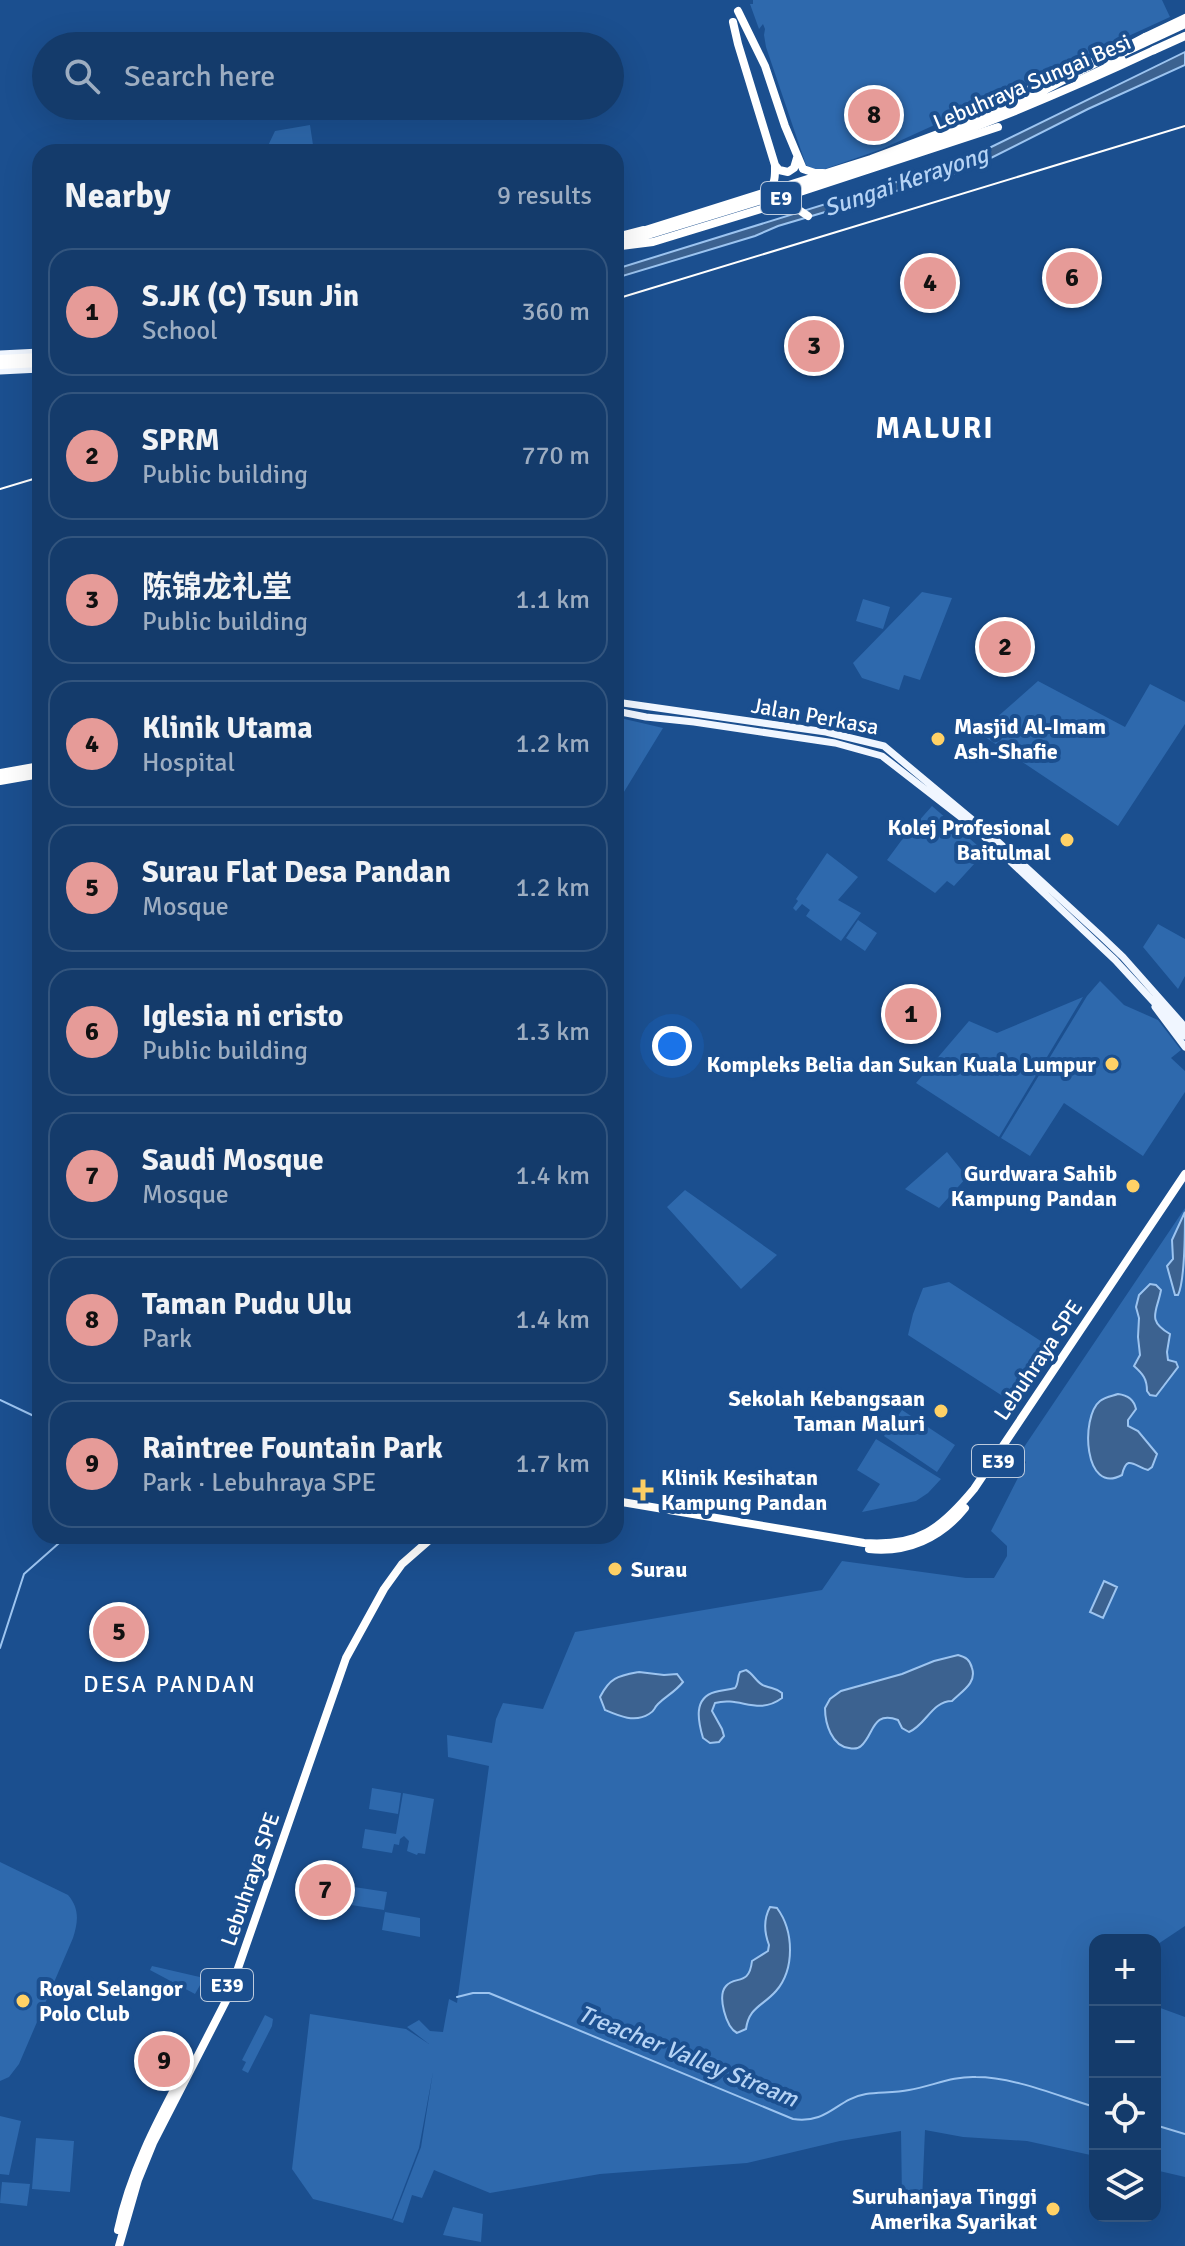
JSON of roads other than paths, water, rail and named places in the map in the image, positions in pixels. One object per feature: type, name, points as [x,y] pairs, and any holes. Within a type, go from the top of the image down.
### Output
[{"type":"highway","points":[[738,11],[765,66],[803,169],[832,173]]},
{"type":"highway","name":"Lebuhraya Sungai Besi","points":[[624,240],[871,159],[978,119],[1043,91],[1096,61],[1185,18]]},
{"type":"highway","points":[[733,22],[775,165],[776,180],[765,193]]},
{"type":"highway","name":"Lebuhraya Sungai Besi","points":[[624,241],[852,171],[958,134],[1078,86],[1185,30]]},
{"type":"highway","name":"E9","points":[[624,240],[832,173],[1185,30]]},
{"type":"highway","points":[[1002,106],[1010,98],[1137,43]]},
{"type":"highway","name":"E9","points":[[624,241],[841,180],[946,144],[990,125],[1122,57]]},
{"type":"highway","points":[[946,144],[998,127]]},
{"type":"highway","points":[[775,165],[779,170],[788,172],[794,168],[797,157]]},
{"type":"highway","points":[[624,243],[653,242],[785,203],[808,216]]},
{"type":"highway","points":[[1,362],[32,358]]},
{"type":"highway","points":[[0,773],[32,767]]},
{"type":"highway","points":[[0,781],[32,775]]},
{"type":"highway","name":"Lebuhraya SPE","points":[[624,1504],[864,1543],[902,1542],[936,1528],[956,1511],[974,1489],[1185,1174]]},
{"type":"highway","name":"Lebuhraya SPE","points":[[624,1504],[877,1550],[904,1548],[939,1534],[960,1515],[978,1491],[1185,1182]]},
{"type":"highway","name":"Lebuhraya SPE","points":[[117,2246],[125,2202],[148,2140],[209,2022],[234,1966],[348,1641],[380,1586],[398,1561],[417,1544]]},
{"type":"highway","name":"Lebuhraya SPE","points":[[117,2246],[153,2143],[228,1997],[346,1658],[384,1589],[402,1564],[425,1544]]},
{"type":"main road","points":[[1,362],[32,368]]},
{"type":"main road","name":"Jalan Perkasa","points":[[624,703],[812,730],[880,744],[889,749],[993,837],[1123,957],[1185,1027]]},
{"type":"main road","name":"Jalan Perkasa","points":[[624,712],[835,743],[884,757],[976,829],[1115,960],[1185,1036]]},
{"type":"main road","points":[[864,741],[883,750],[884,757]]},
{"type":"main road","points":[[1149,997],[1185,1047]]},
{"type":"water","name":"Sungai Kerayong","points":[[1185,52],[1185,65],[1088,109],[967,170],[624,276],[624,267],[929,172],[981,152]]},
{"type":"water","points":[[1185,1212],[1182,1279],[1178,1295],[1175,1295],[1167,1266],[1173,1259],[1172,1240]]},
{"type":"water","points":[[1150,1284],[1161,1290],[1156,1320],[1170,1334],[1168,1360],[1176,1362],[1178,1367],[1156,1396],[1147,1391],[1144,1377],[1134,1366],[1140,1355],[1136,1307],[1139,1295]]},
{"type":"water","points":[[1118,1394],[1130,1398],[1136,1409],[1128,1420],[1128,1426],[1138,1431],[1157,1454],[1148,1470],[1129,1463],[1122,1475],[1109,1479],[1100,1475],[1093,1465],[1088,1437],[1094,1410],[1100,1401]]},
{"type":"water","points":[[1104,1581],[1117,1587],[1103,1618],[1090,1612]]},
{"type":"water","points":[[958,1655],[970,1663],[973,1673],[971,1682],[952,1701],[934,1709],[915,1729],[909,1732],[902,1728],[898,1720],[883,1718],[859,1748],[843,1746],[834,1739],[826,1721],[825,1708],[830,1699],[841,1691]]},
{"type":"water","points":[[746,1670],[762,1685],[782,1693],[782,1698],[757,1706],[715,1703],[712,1711],[724,1736],[719,1742],[710,1743],[703,1738],[701,1731],[700,1705],[708,1695],[735,1688],[740,1672]]},
{"type":"water","points":[[639,1672],[677,1674],[683,1682],[644,1717],[627,1718],[605,1710],[600,1697],[607,1685],[620,1676]]},
{"type":"water","points":[[770,1907],[777,1908],[787,1928],[790,1950],[787,1972],[776,1991],[753,2011],[746,2029],[737,2033],[729,2025],[724,2011],[723,1991],[730,1983],[745,1977],[752,1961],[768,1951],[765,1926]]},
{"type":"waterway","points":[[0,1400],[32,1415]]},
{"type":"waterway","points":[[0,1648],[24,1574],[58,1544]]},
{"type":"waterway","name":"Treacher Valley Stream","points":[[457,1997],[489,1993],[793,2119],[805,2120],[824,2115],[866,2094],[904,2091],[967,2077],[1021,2084],[1089,2105]]},
{"type":"waterway","name":"Treacher Valley Stream","points":[[1161,2127],[1185,2134]]},
{"type":"tram line","points":[[624,297],[1185,126]]},
{"type":"tram line","points":[[0,489],[32,479]]},
{"type":"place","name":"Taman Pudu Ulu","points":[[874,115]]},
{"type":"place","name":"Iglesia ni cristo","points":[[1072,278]]},
{"type":"place","name":"Klinik Utama","points":[[930,283]]},
{"type":"place","name":"陈锦龙礼堂","points":[[814,346]]},
{"type":"place","name":"SPRM","points":[[1005,647]]},
{"type":"place","name":"Masjid Al-Imam Ash-Shafie","points":[[938,739]]},
{"type":"place","name":"Kolej Profesional Baitulmal","points":[[1067,840]]},
{"type":"place","name":"S.JK (C) Tsun Jin","points":[[911,1014]]},
{"type":"place","name":"Kompleks Belia dan Sukan Kuala Lumpur","points":[[1112,1064]]},
{"type":"place","name":"Gurdwara Sahib Kampung Pandan","points":[[1133,1186]]},
{"type":"place","name":"Sekolah Kebangsaan Taman Maluri","points":[[941,1411]]},
{"type":"place","name":"Klinik Kesihatan Kampung Pandan","points":[[643,1490]]},
{"type":"place","name":"Surau","points":[[615,1569]]},
{"type":"place","name":"Surau Flat Desa Pandan","points":[[119,1632]]},
{"type":"place","name":"Saudi Mosque","points":[[325,1890]]},
{"type":"place","name":"Royal Selangor Polo Club","points":[[23,2001]]},
{"type":"place","name":"Raintree Fountain Park","points":[[164,2061]]},
{"type":"place","name":"Suruhanjaya Tinggi Amerika Syarikat","points":[[1053,2209]]},
{"type":"district","name":"MALURI","points":[[935,428]]},
{"type":"district","name":"DESA PANDAN","points":[[170,1684]]}]
